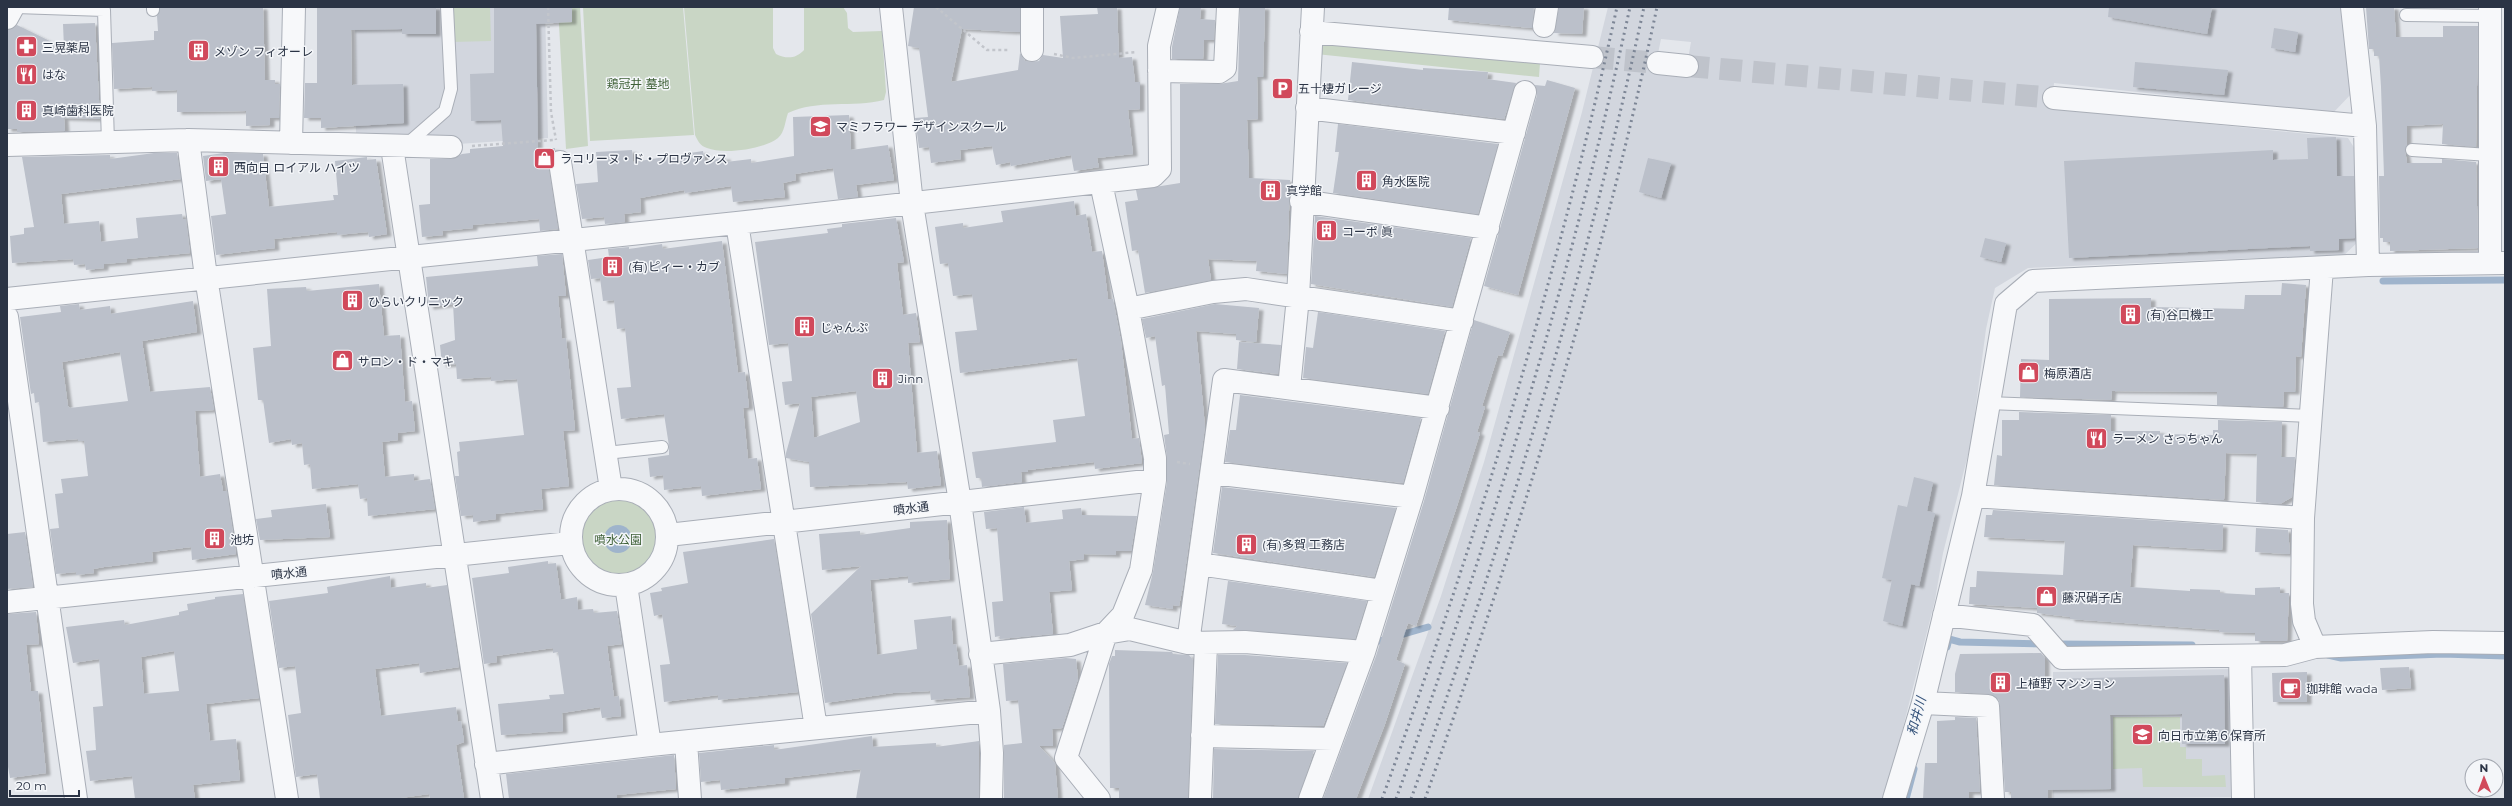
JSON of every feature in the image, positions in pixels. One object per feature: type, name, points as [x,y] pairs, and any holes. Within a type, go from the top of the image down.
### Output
[{"type":"street","points":[[7,18],[15,7]]},
{"type":"street","points":[[291,143],[294,7]]},
{"type":"street","points":[[891,7],[912,204],[960,502],[989,711],[992,753],[991,799]]},
{"type":"street","points":[[1032,7],[1032,50]]},
{"type":"street","points":[[1162,7],[1163,28]]},
{"type":"street","points":[[7,299],[408,256],[737,223],[1153,176],[1160,169],[1159,46],[1168,7]]},
{"type":"street","points":[[1159,71],[1219,72],[1225,68],[1228,7]]},
{"type":"street","points":[[1289,388],[1298,297],[1313,7]]},
{"type":"street","points":[[2352,7],[2365,126],[2368,265]]},
{"type":"street","points":[[1894,799],[1923,702],[1973,496],[2006,304],[2034,281],[2368,265],[2498,263],[2490,155],[2490,12]]},
{"type":"street","points":[[1311,32],[1592,57]]},
{"type":"street","points":[[1658,63],[1687,66]]},
{"type":"street","points":[[1310,799],[1364,652],[1412,497],[1525,92]]},
{"type":"street","points":[[2054,98],[2365,126]]},
{"type":"street","points":[[1307,108],[1514,133]]},
{"type":"street","points":[[188,140],[206,278],[287,799]]},
{"type":"street","points":[[7,145],[188,140],[398,147],[451,147]]},
{"type":"street","points":[[398,147],[408,256],[492,799]]},
{"type":"street","points":[[560,162],[611,489]]},
{"type":"street","points":[[1099,799],[1066,758],[1106,633],[1123,614],[1141,570],[1155,480],[1155,458],[1128,309],[1101,183]]},
{"type":"street","points":[[1302,201],[1488,228]]},
{"type":"street","points":[[737,223],[816,728]]},
{"type":"street","points":[[2304,650],[2304,620],[2302,604],[2303,518],[2322,268]]},
{"type":"street","points":[[1128,309],[1230,290],[1246,289],[1462,321]]},
{"type":"street","points":[[7,317],[49,598],[76,799]]},
{"type":"street","points":[[1200,799],[1202,736],[1197,644],[1199,564],[1213,470],[1224,380],[1438,408]]},
{"type":"street","points":[[1213,470],[1412,497]]},
{"type":"street","name":"噴水通","points":[[668,535],[1155,480]]},
{"type":"street","points":[[611,489],[628,489],[643,495],[656,505],[664,519],[668,535],[666,549],[661,562],[652,572],[640,581],[626,585],[614,585],[590,576],[574,556],[570,543],[571,528],[576,514],[585,502],[597,493],[611,489]]},
{"type":"street","points":[[1973,496],[2303,518]]},
{"type":"street","name":"噴水通","points":[[7,602],[570,543]]},
{"type":"street","points":[[1199,564],[1382,591]]},
{"type":"street","points":[[626,585],[650,744]]},
{"type":"street","points":[[1944,615],[2033,625],[2062,658],[2240,656],[2304,650],[2433,642],[2505,643]]},
{"type":"street","points":[[980,654],[1070,645],[1106,633],[1130,629],[1197,644],[1245,642],[1364,652]]},
{"type":"street","points":[[2240,656],[2243,799]]},
{"type":"street","points":[[1923,702],[1988,706],[1993,799]]},
{"type":"street","points":[[486,764],[650,744],[686,742],[989,711]]},
{"type":"street","points":[[1202,736],[1332,740]]},
{"type":"street","points":[[686,742],[690,799]]},
{"type":"lane","points":[[15,7],[104,10],[108,143]]},
{"type":"lane","points":[[398,147],[445,111],[451,89],[448,7]]},
{"type":"lane","points":[[2406,15],[2490,12]]},
{"type":"lane","points":[[2412,150],[2490,155]]},
{"type":"lane","points":[[1988,404],[2311,416]]},
{"type":"lane","points":[[606,454],[662,447]]},
{"type":"path","points":[[451,147],[556,139],[551,112],[548,7]]},
{"type":"path","points":[[1155,458],[1213,470]]},
{"type":"shaded area","points":[[355,7],[545,7],[548,138],[458,144],[356,138]]},
{"type":"shaded area","points":[[1608,7],[2344,7],[2354,91],[2333,113],[2054,83],[2052,108],[2348,138],[2355,149],[2361,239],[2341,258],[2257,258],[2028,268],[1995,288],[1986,329],[1971,443],[1943,553],[1935,600],[1885,799],[1368,799],[1441,596],[1484,462],[1582,112]],"holes":[[[1661,39],[1691,42],[1685,77],[1654,73]]]},
{"type":"shaded area","name":"向日市立第６保育所","points":[[2232,669],[2233,797],[2053,799],[2053,672]]},
{"type":"green space","points":[[451,7],[490,7],[491,41],[452,42]]},
{"type":"green space","points":[[558,7],[580,7],[588,146],[566,149]]},
{"type":"green space","name":"鶏冠井 墓地","points":[[583,7],[683,7],[694,135],[590,141]]},
{"type":"green space","points":[[684,7],[773,7],[773,48],[776,54],[783,57],[794,57],[804,50],[804,7],[843,7],[847,13],[848,28],[853,32],[882,31],[886,92],[884,100],[811,106],[788,113],[780,136],[772,142],[754,148],[723,151],[705,147],[700,143],[695,135]]},
{"type":"green space","points":[[1318,41],[1540,63],[1539,77],[1316,54]]},
{"type":"green space","name":"噴水公園","points":[[618,497],[634,500],[647,509],[656,522],[659,538],[656,554],[647,567],[634,576],[618,579],[602,576],[589,567],[580,554],[577,538],[580,522],[589,509],[602,500]]},
{"type":"green space","points":[[2113,717],[2180,717],[2180,747],[2186,747],[2186,759],[2202,759],[2202,776],[2225,775],[2226,787],[2143,787],[2142,768],[2113,769]]},
{"type":"water","points":[[618,525],[628,529],[632,539],[628,549],[618,553],[608,549],[604,539],[608,529]]},
{"type":"building","points":[[160,7],[263,7],[265,80],[275,80],[275,84],[280,84],[279,118],[270,118],[270,125],[246,126],[246,111],[177,112],[177,90],[152,91],[152,87],[114,89],[112,43],[154,40],[154,31],[158,31],[157,16]]},
{"type":"building","points":[[317,7],[436,7],[436,34],[402,34],[402,29],[351,30],[352,85],[403,84],[404,123],[321,128],[321,118],[304,118],[305,83],[317,83]]},
{"type":"building","points":[[494,7],[572,7],[572,22],[536,24],[538,149],[555,148],[555,151],[549,157],[548,164],[558,229],[540,231],[539,219],[473,225],[473,228],[442,231],[443,235],[422,237],[419,205],[430,204],[430,159],[451,159],[462,154],[470,153],[470,149],[503,146],[501,120],[471,121],[470,74],[494,73]]},
{"type":"building","points":[[914,7],[1020,7],[1020,32],[962,29],[951,82],[1018,70],[1020,53],[1025,61],[1032,62],[1039,61],[1043,55],[1063,58],[1060,16],[1098,14],[1097,7],[1117,7],[1119,58],[1132,57],[1135,82],[1140,82],[1140,109],[1128,110],[1133,154],[1097,158],[1099,167],[1074,171],[1071,155],[1011,166],[1010,162],[996,165],[992,146],[960,150],[961,159],[931,163],[929,147],[919,148],[915,118],[928,117],[919,48],[908,46]]},
{"type":"building","points":[[1180,7],[1201,7],[1200,19],[1215,20],[1214,40],[1204,40],[1203,59],[1172,59],[1172,47]]},
{"type":"building","points":[[1240,7],[1265,7],[1263,77],[1257,77],[1258,119],[1247,120],[1249,178],[1290,180],[1287,274],[1256,271],[1257,261],[1208,259],[1211,280],[1145,293],[1138,250],[1132,251],[1125,202],[1138,200],[1136,190],[1180,183],[1180,84],[1219,84],[1238,81]]},
{"type":"building","points":[[1449,7],[1534,7],[1532,28],[1448,20]]},
{"type":"building","points":[[1559,7],[1584,7],[1582,34],[1554,33]]},
{"type":"building","points":[[2109,7],[2212,7],[2207,34],[2108,17]]},
{"type":"building","points":[[2366,7],[2394,7],[2396,37],[2443,37],[2443,26],[2478,26],[2476,147],[2442,144],[2443,124],[2407,126],[2407,145],[2405,150],[2407,163],[2442,163],[2442,159],[2476,162],[2478,248],[2390,251],[2390,242],[2383,242],[2383,238],[2380,238],[2379,176],[2384,176],[2381,87],[2379,56],[2374,56],[2374,49],[2369,49]]},
{"type":"building","points":[[95,23],[100,119],[64,118],[65,131],[17,132],[17,129],[7,129],[7,30],[17,25],[64,48],[63,24]]},
{"type":"building","points":[[2274,28],[2298,32],[2295,52],[2271,48]]},
{"type":"building","points":[[1352,62],[1423,70],[1423,68],[1488,72],[1487,79],[1516,83],[1504,119],[1348,100]]},
{"type":"building","points":[[2135,62],[2228,70],[2224,95],[2133,87]]},
{"type":"building","points":[[1547,80],[1575,88],[1518,295],[1484,286],[1537,95],[1535,85],[1545,86]]},
{"type":"building","points":[[849,115],[851,150],[888,145],[894,180],[856,185],[858,197],[838,199],[833,168],[795,174],[796,180],[783,183],[785,197],[733,202],[731,186],[685,193],[684,190],[640,198],[641,212],[624,214],[625,222],[605,224],[604,217],[582,219],[576,184],[598,182],[596,152],[632,150],[633,162],[703,151],[705,161],[726,157],[726,162],[751,159],[751,163],[794,156],[793,117]]},
{"type":"building","points":[[1338,124],[1498,144],[1478,214],[1333,193],[1339,152],[1335,152]]},
{"type":"building","points":[[2336,137],[2337,176],[2354,176],[2355,238],[2339,239],[2339,250],[2310,251],[2310,246],[2069,258],[2064,161],[2273,150],[2273,160],[2308,159],[2307,138]]},
{"type":"building","points":[[154,153],[177,153],[181,179],[61,194],[64,224],[99,221],[101,242],[138,238],[136,218],[182,214],[183,219],[186,219],[190,253],[127,259],[127,262],[104,264],[104,268],[86,270],[85,264],[74,265],[73,259],[12,263],[10,236],[24,234],[24,228],[34,227],[22,157],[110,155],[110,159]]},
{"type":"building","points":[[224,153],[263,154],[269,207],[334,200],[333,195],[338,195],[335,161],[367,157],[367,160],[376,159],[387,234],[369,237],[368,232],[337,235],[337,232],[274,239],[275,248],[216,255],[211,216],[226,214],[221,179],[206,181],[203,156]]},
{"type":"building","points":[[1648,158],[1671,163],[1661,198],[1639,192]]},
{"type":"building","points":[[1074,201],[1076,216],[1086,214],[1092,252],[1102,251],[1108,299],[1113,299],[1121,341],[1132,439],[1139,438],[1142,463],[1095,469],[1094,462],[1028,470],[1028,472],[1021,472],[1022,482],[982,487],[981,478],[976,478],[972,452],[1056,442],[1053,420],[1085,416],[1077,358],[960,373],[955,332],[977,330],[972,294],[953,296],[948,263],[940,264],[935,227],[963,223],[963,228],[1003,222],[1001,211]]},
{"type":"building","points":[[1315,216],[1471,238],[1452,307],[1311,284]]},
{"type":"building","points":[[896,218],[904,262],[897,263],[903,315],[916,313],[920,342],[908,343],[917,453],[937,451],[941,485],[908,489],[907,482],[810,487],[809,462],[786,458],[786,453],[800,403],[785,405],[782,382],[792,381],[788,343],[769,345],[755,242],[828,233],[827,229],[842,227],[842,224]],"holes":[[[856,391],[860,422],[814,438],[811,397]]]},
{"type":"building","points":[[1985,238],[2006,243],[2001,262],[1980,257]]},
{"type":"building","points":[[722,241],[738,373],[745,372],[749,407],[743,408],[748,459],[757,458],[761,489],[702,496],[701,486],[664,490],[663,475],[650,477],[648,458],[669,455],[664,414],[621,419],[617,388],[631,387],[625,328],[617,329],[614,300],[603,301],[600,278],[591,279],[588,260],[609,257],[608,249],[629,247],[629,249],[662,244],[663,249]]},
{"type":"building","points":[[562,254],[566,296],[558,296],[562,339],[566,338],[575,430],[563,431],[569,486],[541,489],[543,509],[496,514],[496,519],[473,522],[473,515],[461,516],[455,476],[459,476],[457,452],[460,451],[459,442],[524,435],[517,379],[491,381],[491,377],[457,379],[456,364],[442,365],[440,345],[455,340],[453,304],[429,307],[426,277],[538,266],[537,256]]},
{"type":"building","points":[[2282,283],[2306,285],[2301,357],[2296,356],[2295,392],[2284,392],[2283,407],[2217,405],[2217,392],[2112,391],[2111,400],[2020,397],[2021,359],[2049,360],[2049,299],[2151,298],[2151,307],[2244,309],[2245,295],[2281,295]]},
{"type":"building","points":[[379,284],[384,336],[400,335],[405,402],[412,401],[415,431],[398,433],[398,440],[382,442],[385,477],[414,474],[414,481],[430,479],[435,509],[368,516],[367,498],[360,499],[358,484],[312,489],[310,464],[304,465],[302,443],[292,445],[291,439],[269,443],[263,400],[258,400],[253,348],[271,346],[267,289],[306,287],[307,291]]},
{"type":"building","points":[[193,301],[197,332],[142,341],[150,392],[210,387],[214,410],[195,411],[200,477],[220,474],[223,491],[227,491],[236,554],[192,560],[191,547],[152,552],[153,561],[93,569],[94,573],[76,575],[76,572],[56,574],[50,529],[59,528],[55,494],[63,493],[61,479],[88,476],[84,441],[78,441],[78,439],[43,442],[39,402],[35,403],[34,393],[31,394],[20,317],[61,312],[60,306],[79,304],[80,310],[110,306],[111,314]],"holes":[[[120,352],[128,401],[70,408],[68,406],[62,362]]]},
{"type":"building","points":[[1215,304],[1259,308],[1256,342],[1236,340],[1236,334],[1196,331],[1205,427],[1183,586],[1179,606],[1173,605],[1173,609],[1145,605],[1153,572],[1167,482],[1167,458],[1164,435],[1169,434],[1165,385],[1162,386],[1155,336],[1146,338],[1142,319]]},
{"type":"building","points":[[1318,312],[1445,331],[1428,394],[1303,378],[1306,347],[1313,348]]},
{"type":"building","points":[[1474,320],[1510,332],[1502,356],[1498,355],[1482,406],[1485,407],[1477,432],[1480,433],[1416,626],[1408,623],[1396,660],[1405,664],[1385,724],[1356,799],[1323,799],[1376,656],[1424,501]]},
{"type":"building","points":[[1239,342],[1281,345],[1278,374],[1237,369]]},
{"type":"building","points":[[1240,395],[1421,418],[1403,483],[1225,462],[1230,430],[1236,430]]},
{"type":"building","points":[[2019,412],[2111,415],[2111,431],[2160,431],[2160,434],[2213,435],[2213,430],[2218,430],[2218,420],[2282,422],[2281,457],[2295,457],[2292,497],[2280,504],[2256,502],[2257,454],[2226,453],[2224,500],[1994,485],[1997,455],[2002,456],[2002,420],[2019,420]]},
{"type":"building","points":[[1914,477],[1933,482],[1927,511],[1935,513],[1919,586],[1911,584],[1902,626],[1883,621],[1892,580],[1882,578],[1898,505],[1907,507]]},
{"type":"building","points":[[1222,487],[1396,508],[1374,577],[1213,553]]},
{"type":"building","points":[[326,504],[330,537],[260,540],[256,519],[272,517],[271,510]]},
{"type":"building","points":[[1024,507],[1026,523],[1063,519],[1062,510],[1081,508],[1082,515],[1137,516],[1131,551],[1116,551],[1116,555],[1084,554],[1084,559],[1069,561],[1072,590],[1049,592],[1053,634],[1000,639],[1000,636],[995,637],[992,602],[1003,601],[997,528],[986,529],[984,512]]},
{"type":"building","points":[[1993,510],[2223,525],[2222,550],[2133,545],[2130,587],[2190,591],[2190,589],[2220,590],[2220,593],[2255,595],[2255,588],[2280,587],[2280,593],[2289,593],[2287,641],[2255,641],[2255,633],[2219,632],[2219,630],[2070,619],[2070,617],[2037,613],[2037,608],[1969,604],[1970,587],[1976,587],[1977,571],[2063,575],[2065,541],[1984,537],[1986,515],[1992,515]]},
{"type":"building","points":[[947,520],[950,579],[908,583],[908,576],[870,580],[877,655],[917,649],[914,620],[951,616],[953,645],[956,644],[959,666],[967,665],[970,697],[931,700],[930,691],[893,693],[825,703],[811,614],[861,566],[822,570],[819,534],[860,531],[860,535],[910,528],[910,522]]},
{"type":"building","points":[[2256,528],[2288,530],[2290,554],[2255,552]]},
{"type":"building","points":[[25,532],[33,587],[7,589],[7,534]]},
{"type":"building","points":[[774,539],[798,692],[718,700],[718,695],[664,702],[660,665],[670,664],[662,614],[654,616],[650,593],[662,591],[661,588],[688,583],[683,552]]},
{"type":"building","points":[[548,561],[548,564],[556,563],[561,600],[577,597],[578,610],[593,609],[594,613],[617,611],[622,644],[607,646],[614,697],[619,696],[621,716],[602,718],[600,707],[562,713],[563,731],[501,735],[498,704],[550,699],[549,695],[564,694],[558,652],[553,653],[553,648],[496,656],[497,662],[484,664],[472,578],[509,573],[508,567]]},
{"type":"building","points":[[390,576],[391,588],[426,583],[426,588],[447,585],[459,667],[420,673],[419,663],[375,669],[381,716],[456,707],[458,722],[461,721],[464,742],[456,745],[464,799],[430,799],[429,794],[393,799],[320,799],[317,774],[296,777],[288,715],[301,713],[295,666],[279,668],[269,601],[328,593],[327,587]]},
{"type":"building","points":[[1228,581],[1367,601],[1355,639],[1233,630],[1237,626],[1222,624]]},
{"type":"building","points":[[243,594],[259,698],[206,704],[210,741],[236,739],[240,780],[193,785],[195,799],[135,799],[132,776],[90,781],[86,751],[96,750],[93,707],[103,706],[99,659],[73,663],[66,627],[124,620],[125,625],[179,615],[179,612],[188,610],[187,604],[215,599],[215,597]],"holes":[[[174,651],[179,691],[144,694],[141,657]]]},
{"type":"building","points":[[36,612],[39,644],[26,645],[31,691],[38,691],[46,773],[10,778],[7,761],[7,614]]},
{"type":"building","points":[[1115,650],[1172,652],[1173,654],[1189,655],[1193,660],[1188,799],[1119,799],[1119,788],[1110,788],[1109,664],[1112,656],[1115,656]]},
{"type":"building","points":[[2041,653],[2045,658],[2045,679],[2224,675],[2225,744],[2182,744],[2182,714],[2110,715],[2111,789],[2048,790],[2048,799],[2011,799],[2011,792],[2005,792],[1999,700],[1989,694],[1955,692],[1955,674],[1960,654]]},
{"type":"building","points":[[1218,655],[1245,655],[1347,663],[1323,726],[1215,724]]},
{"type":"building","points":[[1066,658],[1076,659],[1078,679],[1062,728],[1052,729],[1053,746],[1039,746],[1055,763],[1058,799],[1004,799],[1004,745],[1022,743],[1018,700],[1006,701],[1003,664]]},
{"type":"building","points":[[2409,667],[2411,688],[2382,690],[2380,668]]},
{"type":"building","name":"珈琲館 wada","points":[[2307,672],[2307,702],[2273,702],[2272,673]]},
{"type":"building","points":[[1955,717],[1976,718],[1980,792],[1969,792],[1969,799],[1923,799],[1925,763],[1937,763],[1937,721],[1955,720]]},
{"type":"building","points":[[872,736],[873,747],[936,743],[936,747],[979,741],[979,799],[856,799],[861,769],[785,778],[785,783],[721,790],[720,780],[701,782],[699,753],[774,745],[774,750]]},
{"type":"building","points":[[1214,749],[1314,751],[1298,799],[1213,799]]},
{"type":"building","points":[[674,755],[676,789],[617,795],[617,799],[509,799],[506,774]]},
{"type":"waterway","points":[[2383,281],[2505,280]]},
{"type":"waterway","points":[[1371,641],[1380,641],[1428,627]]},
{"type":"waterway","points":[[1247,631],[1303,636]]},
{"type":"waterway","points":[[1947,647],[1949,639],[1960,642],[2044,644]]},
{"type":"waterway","points":[[2055,644],[2192,645]]},
{"type":"waterway","points":[[2328,655],[2341,658],[2443,654],[2505,656]]},
{"type":"waterway","name":"和井川","points":[[1906,799],[1914,769]]},
{"type":"tunnel","points":[[1592,57],[1658,63]]},
{"type":"tunnel","points":[[1687,66],[2054,98]]},
{"type":"railway","points":[[1382,799],[1450,604],[1513,407],[1569,208],[1617,7]]},
{"type":"railway","points":[[1396,799],[1464,604],[1526,407],[1582,208],[1630,7]]},
{"type":"railway","points":[[1411,799],[1478,604],[1541,407],[1596,208],[1644,7]]},
{"type":"railway","points":[[1425,799],[1492,604],[1554,407],[1610,208],[1657,7]]},
{"type":"place","name":"三晃薬局","points":[[26,47]]},
{"type":"place","name":"メゾン フィオーレ","points":[[198,51]]},
{"type":"place","name":"はな","points":[[26,74]]},
{"type":"place","name":"五十棲ガレージ","points":[[1282,88]]},
{"type":"place","name":"真崎歯科医院","points":[[27,110]]},
{"type":"place","name":"マミフラワー デザインスクール","points":[[821,126]]},
{"type":"place","name":"ラコリーヌ・ド・プロヴァンス","points":[[545,158]]},
{"type":"place","name":"西向日 ロイアル ハイツ","points":[[218,167]]},
{"type":"place","name":"角水医院","points":[[1366,181]]},
{"type":"place","name":"真学館","points":[[1271,190]]},
{"type":"place","name":"コーポ 眞","points":[[1327,231]]},
{"type":"place","name":"(有)ピィー・カブ","points":[[613,266]]},
{"type":"place","name":"ひらいクリニック","points":[[353,301]]},
{"type":"place","name":"(有)谷口機工","points":[[2131,314]]},
{"type":"place","name":"じゃんぷ","points":[[804,327]]},
{"type":"place","name":"サロン・ド・マキ","points":[[342,361]]},
{"type":"place","name":"梅原酒店","points":[[2029,373]]},
{"type":"place","name":"Jinn","points":[[883,378]]},
{"type":"place","name":"ラーメン さっちゃん","points":[[2096,438]]},
{"type":"place","name":"池坊","points":[[214,539]]},
{"type":"place","name":"(有)多賀 工務店","points":[[1247,544]]},
{"type":"place","name":"藤沢硝子店","points":[[2047,597]]},
{"type":"place","name":"上植野 マンション","points":[[2000,683]]},
{"type":"place","name":"珈琲館 wada","points":[[2290,688]]},
{"type":"place","name":"向日市立第６保育所","points":[[2142,735]]}]
